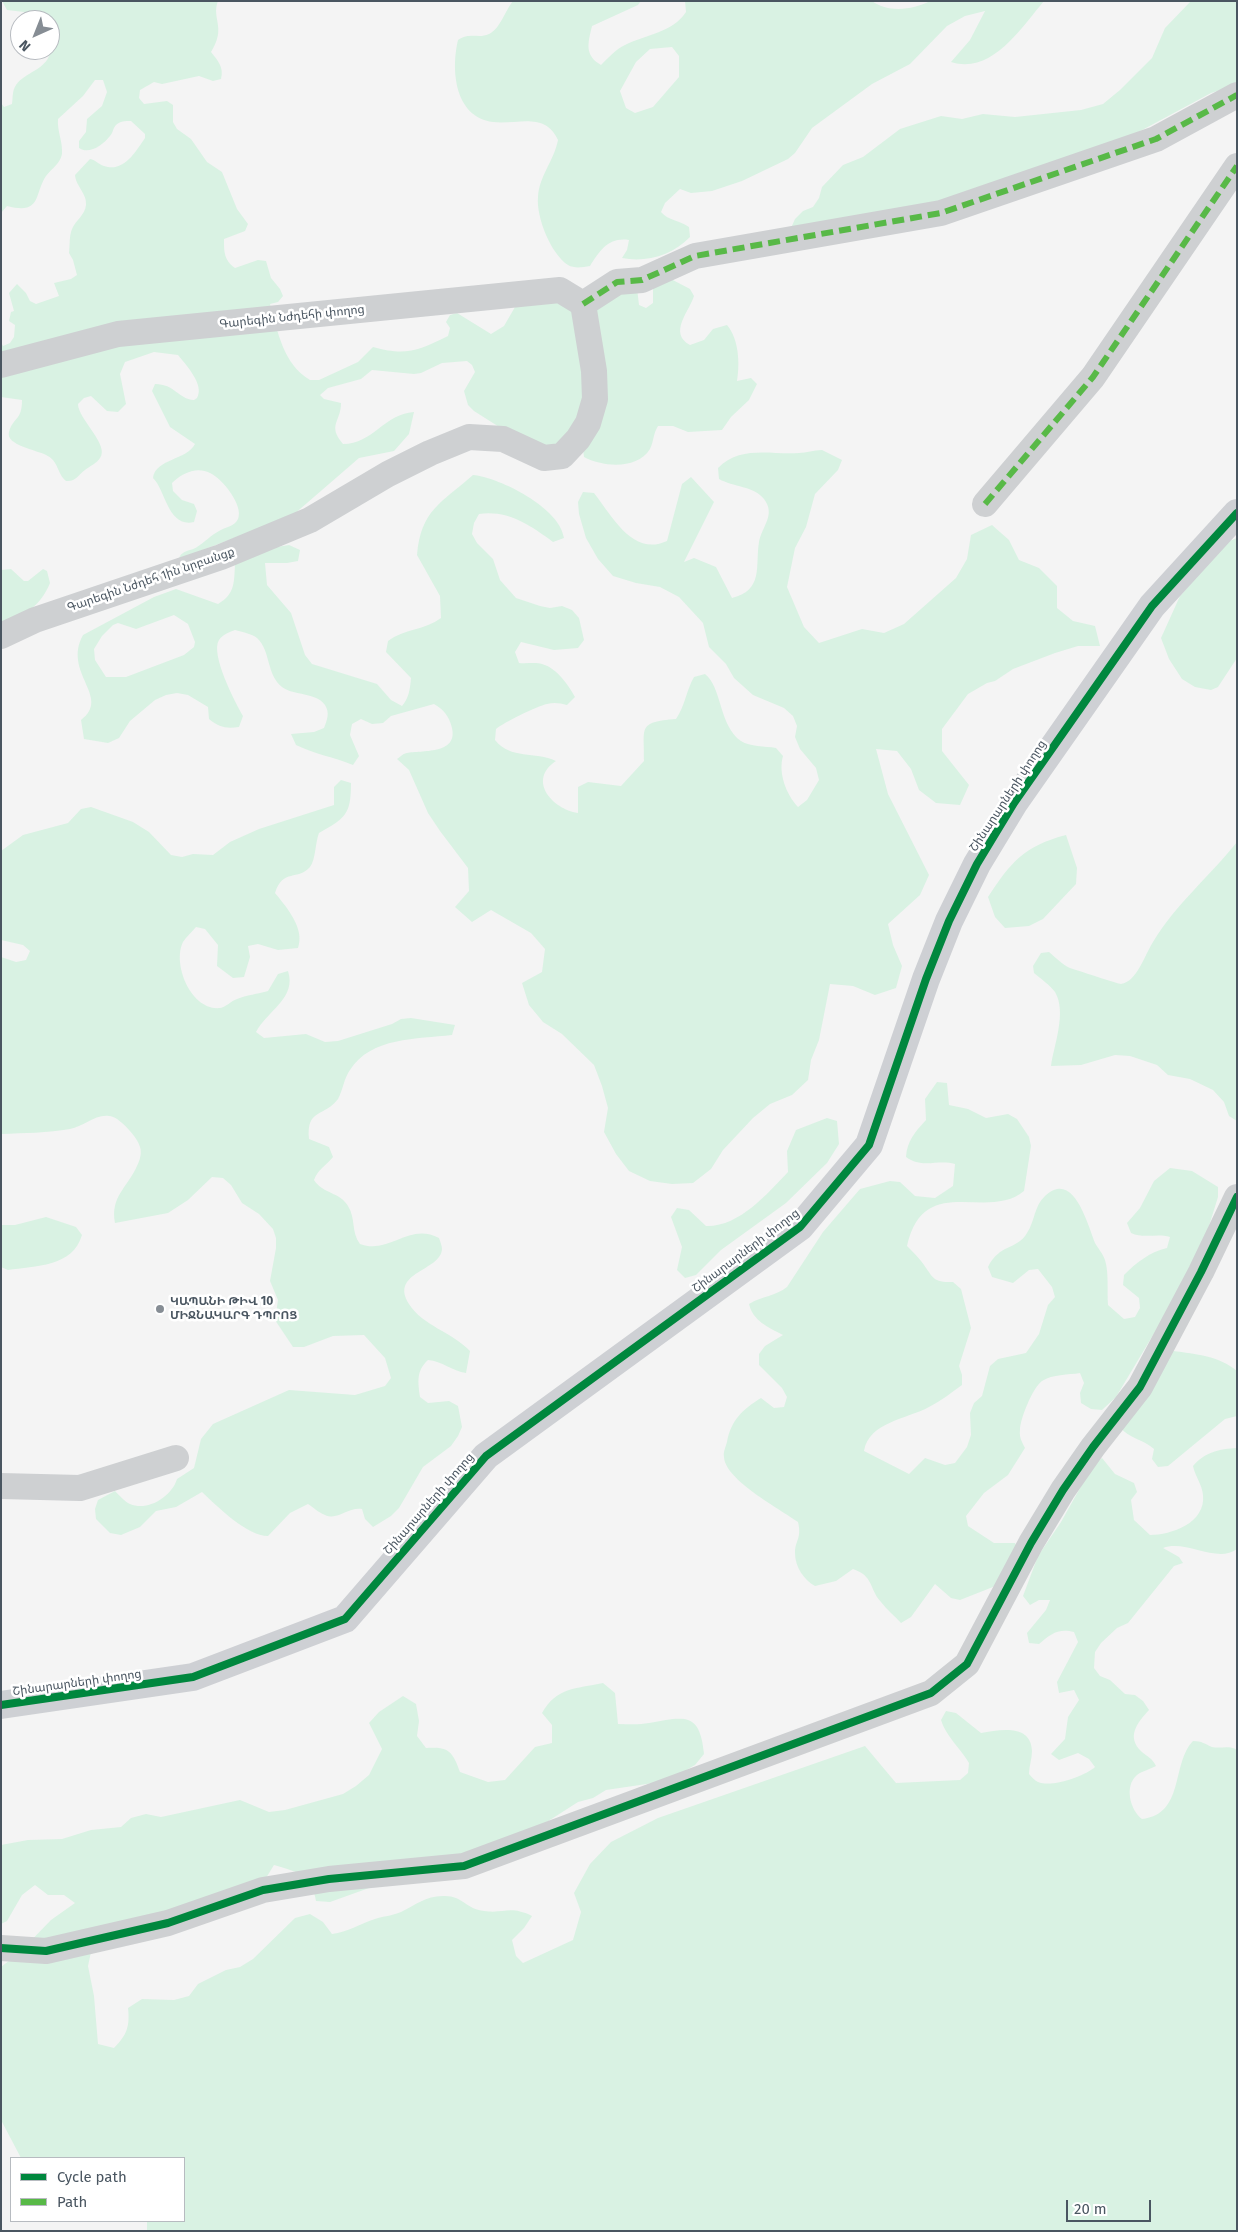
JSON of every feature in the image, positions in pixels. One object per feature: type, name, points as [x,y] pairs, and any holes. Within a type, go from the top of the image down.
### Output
[{"type":"street","points":[[583,304],[617,282],[642,280],[695,256],[941,213],[1156,139],[1237,95]]},
{"type":"street","points":[[985,504],[1093,377],[1237,166]]},
{"type":"street","name":"Գարեգին Նժդեհի փողոց","points":[[1,365],[118,334],[560,290],[583,304]]},
{"type":"street","name":"Գարեգին Նժդեհ 1ին նրբանցք","points":[[1,636],[35,620],[221,557],[310,520],[349,495],[396,470],[430,453],[469,438],[503,439],[544,458],[562,456],[578,439],[588,423],[595,399],[594,372],[583,304]]},
{"type":"street","name":"Շինարարների փողոց","points":[[1,1706],[193,1677],[345,1619],[486,1456],[800,1227],[870,1145],[926,979],[949,922],[977,864],[1014,803],[1152,606],[1237,513]]},
{"type":"street","points":[[1,1948],[46,1951],[168,1922],[263,1890],[329,1879],[464,1866],[931,1693],[967,1664],[1031,1543],[1063,1490],[1093,1447],[1140,1387],[1201,1272],[1237,1197]]},
{"type":"street","points":[[1,1486],[80,1488],[176,1458]]},
{"type":"green space","points":[[2,1],[218,1],[216,13],[218,36],[211,52],[221,68],[221,79],[213,81],[199,76],[162,84],[154,82],[140,90],[139,98],[144,104],[167,101],[173,105],[173,122],[177,129],[191,139],[207,162],[222,172],[237,209],[248,224],[245,231],[224,239],[227,259],[235,268],[258,260],[266,261],[271,278],[283,296],[278,302],[270,304],[279,336],[293,365],[310,380],[319,380],[358,362],[373,347],[384,350],[411,351],[448,336],[450,328],[446,322],[450,315],[457,313],[491,334],[504,326],[522,295],[560,290],[637,288],[639,305],[646,308],[653,303],[653,286],[669,278],[690,289],[694,296],[680,328],[684,340],[690,345],[704,340],[713,329],[727,325],[731,331],[738,352],[737,381],[751,378],[757,384],[749,400],[731,417],[722,430],[688,432],[673,426],[658,426],[650,449],[644,456],[637,461],[619,465],[600,463],[584,457],[583,449],[553,449],[515,437],[474,411],[468,405],[464,391],[475,372],[472,365],[467,361],[442,363],[421,373],[414,374],[372,370],[361,379],[328,388],[320,395],[324,399],[341,403],[335,428],[338,438],[343,444],[363,439],[394,418],[414,412],[409,434],[394,451],[359,458],[292,516],[179,559],[186,551],[195,548],[216,533],[234,524],[238,519],[239,513],[231,493],[220,480],[205,471],[195,470],[180,476],[172,483],[173,491],[182,500],[194,504],[197,511],[194,522],[185,522],[173,514],[153,478],[159,467],[185,453],[195,444],[170,427],[152,391],[155,384],[162,385],[189,399],[194,400],[197,398],[199,387],[197,381],[178,355],[154,352],[125,362],[120,374],[126,404],[118,412],[107,411],[91,396],[84,398],[78,404],[79,410],[101,446],[102,453],[97,461],[75,479],[66,481],[50,458],[17,444],[9,437],[11,427],[21,412],[22,400],[1,397],[1,342],[3,346],[10,343],[14,337],[15,325],[9,321],[11,312],[14,311],[9,293],[17,284],[26,293],[30,301],[36,304],[59,296],[54,283],[71,279],[77,275],[69,253],[70,238],[72,229],[84,212],[86,201],[75,175],[90,159],[104,166],[111,167],[123,164],[138,149],[145,138],[145,134],[131,121],[123,121],[116,125],[111,135],[100,146],[91,150],[79,148],[79,141],[86,132],[87,119],[102,106],[107,92],[103,80],[95,80],[83,96],[58,119],[62,154],[58,163],[46,176],[35,201],[26,208],[7,206],[1,213],[1,103],[4,107],[12,104],[16,85],[47,60],[60,60],[60,10],[7,10]]},
{"type":"green space","points":[[513,1],[641,1],[638,5],[592,26],[589,43],[590,53],[601,65],[622,47],[674,24],[686,12],[685,1],[872,1],[885,7],[901,9],[930,1],[1044,1],[1015,36],[992,56],[980,62],[966,64],[951,62],[970,40],[985,11],[965,16],[947,26],[910,64],[872,84],[812,128],[795,153],[788,159],[742,181],[712,191],[691,193],[680,189],[665,203],[661,212],[667,217],[689,227],[690,237],[676,249],[650,258],[622,258],[627,250],[629,240],[616,241],[601,250],[590,266],[579,267],[568,265],[556,253],[539,215],[539,189],[558,140],[552,131],[546,125],[538,122],[493,122],[480,118],[470,111],[463,102],[458,90],[455,64],[458,40],[466,36],[485,35],[493,32]],"holes":[[[672,47],[679,56],[679,77],[653,107],[635,113],[626,108],[620,91],[636,62],[650,49]]]},
{"type":"green space","points":[[1191,1],[1237,1],[1237,85],[1211,93],[1105,150],[961,200],[791,228],[795,219],[803,211],[813,207],[819,198],[822,187],[843,165],[863,157],[900,129],[941,116],[962,119],[983,114],[1015,117],[1081,110],[1103,104],[1152,58],[1165,28]]},
{"type":"green space","points":[[822,450],[842,460],[838,470],[815,494],[806,527],[795,548],[787,587],[804,627],[819,643],[862,629],[884,633],[904,624],[956,578],[967,559],[971,535],[992,525],[1009,540],[1019,560],[1039,568],[1057,586],[1057,608],[1073,621],[1095,626],[1100,646],[1078,646],[1055,653],[1013,669],[995,681],[987,683],[968,694],[942,729],[942,751],[969,785],[960,805],[936,803],[919,790],[911,769],[897,751],[876,749],[888,794],[929,875],[920,895],[888,924],[893,945],[902,966],[896,988],[875,995],[853,986],[830,984],[819,1040],[811,1060],[808,1080],[792,1095],[770,1104],[753,1118],[723,1150],[711,1169],[693,1183],[672,1184],[650,1181],[629,1171],[616,1154],[604,1132],[608,1108],[594,1065],[562,1034],[543,1022],[529,1005],[522,983],[542,972],[545,949],[531,933],[491,910],[472,922],[455,907],[469,891],[468,868],[428,813],[409,770],[397,759],[406,753],[429,751],[444,747],[449,743],[452,737],[451,724],[446,714],[438,706],[434,704],[391,716],[383,723],[372,724],[361,719],[352,724],[350,735],[359,756],[353,765],[310,751],[296,745],[291,734],[314,732],[324,728],[328,714],[327,708],[316,698],[282,687],[273,676],[265,649],[257,638],[235,630],[222,636],[217,647],[225,678],[243,716],[239,727],[230,728],[216,724],[209,719],[208,707],[188,695],[177,693],[155,700],[130,721],[119,738],[108,743],[84,739],[81,720],[89,711],[91,702],[90,693],[78,661],[78,649],[83,635],[154,597],[176,589],[218,604],[231,592],[234,582],[235,564],[252,551],[289,545],[300,550],[298,561],[265,563],[267,585],[291,613],[305,655],[312,664],[377,684],[391,700],[402,706],[408,697],[411,678],[386,652],[388,641],[441,618],[440,596],[417,555],[419,540],[423,527],[434,509],[473,475],[485,477],[528,496],[552,516],[560,527],[564,538],[553,542],[518,520],[490,513],[479,514],[474,523],[472,534],[477,543],[493,559],[500,580],[516,598],[550,608],[562,606],[572,610],[579,618],[584,640],[578,648],[554,650],[521,642],[515,652],[519,663],[540,663],[552,669],[565,682],[575,697],[567,705],[552,703],[542,705],[496,729],[495,740],[508,750],[556,761],[548,769],[543,785],[546,793],[552,800],[568,810],[578,813],[578,787],[588,782],[621,786],[644,761],[645,729],[654,722],[676,719],[694,677],[705,674],[715,688],[724,717],[734,734],[741,741],[749,744],[776,748],[783,756],[782,776],[784,783],[798,807],[807,800],[819,780],[816,768],[800,749],[795,737],[797,726],[793,716],[784,708],[753,695],[734,678],[726,664],[709,647],[703,623],[679,597],[660,587],[636,583],[613,576],[598,559],[586,538],[579,514],[578,502],[583,492],[594,493],[624,532],[644,543],[655,544],[667,541],[682,484],[691,477],[714,502],[684,562],[694,558],[716,567],[732,598],[742,594],[754,583],[759,542],[769,510],[760,495],[749,489],[719,479],[718,468],[736,456],[746,454],[802,453]],"holes":[[[174,615],[188,624],[195,642],[194,647],[184,655],[126,677],[106,677],[95,660],[94,649],[102,636],[113,625],[118,623],[136,629]]]},
{"type":"green space","points":[[1237,538],[1237,658],[1218,687],[1211,690],[1195,687],[1182,679],[1169,659],[1161,638],[1180,596],[1227,542]]},
{"type":"green space","points":[[11,569],[24,581],[28,581],[43,569],[47,571],[50,583],[42,598],[30,610],[1,627],[1,570]]},
{"type":"green space","points":[[341,780],[351,783],[350,802],[345,814],[341,819],[319,833],[310,867],[301,873],[286,877],[278,885],[275,893],[297,926],[300,941],[298,948],[278,950],[258,944],[248,946],[250,957],[244,977],[233,978],[217,966],[218,945],[205,929],[196,927],[183,942],[180,951],[182,973],[186,984],[200,1002],[210,1007],[220,1008],[235,1000],[268,991],[278,974],[288,971],[290,981],[285,997],[256,1032],[264,1038],[306,1034],[325,1042],[338,1041],[392,1024],[401,1019],[411,1018],[455,1025],[452,1035],[410,1039],[382,1045],[359,1059],[348,1073],[338,1099],[333,1105],[313,1117],[310,1122],[309,1139],[329,1147],[333,1157],[320,1170],[314,1180],[322,1188],[345,1201],[352,1216],[355,1235],[360,1244],[380,1245],[418,1234],[428,1234],[439,1238],[442,1249],[439,1256],[434,1262],[410,1278],[406,1285],[405,1293],[409,1304],[415,1312],[430,1324],[463,1344],[470,1351],[466,1373],[428,1360],[421,1368],[419,1377],[420,1397],[428,1403],[449,1401],[458,1406],[462,1427],[451,1446],[423,1467],[399,1508],[391,1516],[373,1527],[365,1519],[362,1509],[330,1516],[321,1513],[308,1504],[290,1513],[268,1536],[260,1535],[233,1520],[202,1492],[176,1507],[156,1511],[140,1527],[121,1535],[110,1533],[96,1519],[95,1509],[98,1500],[115,1491],[128,1503],[137,1506],[144,1506],[158,1501],[170,1491],[177,1479],[194,1468],[201,1439],[213,1424],[289,1390],[355,1395],[385,1386],[391,1378],[385,1358],[364,1335],[333,1336],[304,1347],[293,1347],[275,1320],[278,1300],[270,1281],[276,1248],[276,1238],[273,1229],[259,1214],[242,1203],[231,1185],[223,1178],[212,1177],[188,1200],[168,1213],[115,1223],[114,1214],[117,1199],[133,1174],[141,1152],[136,1138],[118,1120],[113,1117],[104,1116],[70,1129],[1,1134],[1,957],[16,962],[26,960],[30,951],[23,945],[1,940],[1,851],[23,835],[68,823],[81,809],[91,807],[133,822],[149,832],[171,855],[182,857],[193,854],[213,855],[230,842],[259,829],[334,805],[334,787]]},
{"type":"green space","points":[[1066,835],[1077,868],[1076,884],[1043,919],[1029,926],[1005,928],[995,917],[988,897],[1004,874],[1020,857],[1039,844]]},
{"type":"green space","points":[[1237,842],[1237,1121],[1229,1116],[1224,1102],[1213,1090],[1190,1079],[1168,1075],[1157,1065],[1130,1056],[1115,1055],[1081,1065],[1051,1066],[1059,1029],[1060,1009],[1055,992],[1034,973],[1033,966],[1041,953],[1049,952],[1070,968],[1121,984],[1127,982],[1140,967],[1162,928]]},
{"type":"green space","points":[[937,1082],[947,1083],[949,1105],[968,1109],[986,1118],[1008,1114],[1017,1119],[1029,1137],[1031,1146],[1024,1191],[1009,1199],[993,1202],[942,1204],[927,1210],[915,1223],[907,1246],[933,1278],[940,1281],[953,1282],[961,1289],[971,1328],[959,1366],[962,1375],[962,1385],[929,1407],[881,1427],[867,1441],[864,1451],[909,1474],[925,1458],[945,1465],[955,1463],[967,1447],[971,1435],[970,1413],[974,1403],[982,1396],[990,1366],[998,1359],[1026,1353],[1039,1334],[1048,1305],[1055,1297],[1052,1287],[1038,1269],[1029,1270],[1013,1283],[992,1277],[988,1267],[997,1254],[1023,1238],[1030,1228],[1041,1200],[1045,1196],[1055,1190],[1064,1190],[1072,1195],[1078,1203],[1095,1243],[1105,1260],[1108,1305],[1124,1319],[1135,1317],[1140,1308],[1139,1298],[1123,1285],[1124,1275],[1144,1258],[1167,1248],[1170,1237],[1136,1235],[1131,1233],[1127,1223],[1140,1208],[1154,1181],[1170,1168],[1192,1171],[1218,1187],[1218,1197],[1199,1258],[1116,1397],[1102,1410],[1091,1409],[1081,1403],[1080,1393],[1084,1383],[1080,1373],[1056,1376],[1038,1384],[1022,1419],[1020,1437],[1025,1448],[1008,1475],[984,1493],[966,1516],[968,1526],[994,1543],[1015,1543],[1019,1552],[998,1585],[960,1600],[951,1598],[935,1584],[911,1617],[901,1623],[883,1605],[868,1579],[860,1572],[853,1569],[836,1581],[815,1586],[807,1580],[798,1568],[795,1558],[795,1549],[799,1536],[798,1522],[767,1502],[733,1475],[727,1466],[724,1453],[731,1427],[743,1411],[761,1398],[774,1408],[784,1407],[787,1397],[782,1388],[759,1365],[759,1354],[765,1346],[783,1335],[758,1319],[749,1304],[787,1287],[823,1232],[860,1189],[890,1181],[900,1182],[915,1196],[935,1198],[953,1186],[955,1164],[942,1162],[924,1163],[912,1161],[906,1157],[912,1137],[926,1120],[925,1099]]},
{"type":"green space","points":[[827,1118],[837,1121],[839,1144],[827,1163],[786,1203],[721,1250],[696,1275],[685,1278],[677,1270],[682,1247],[671,1217],[677,1208],[689,1210],[706,1226],[718,1225],[741,1215],[762,1199],[788,1172],[787,1151],[796,1130]]},
{"type":"green space","points":[[46,1217],[76,1227],[82,1235],[77,1246],[62,1259],[52,1263],[8,1270],[1,1267],[1,1225],[15,1225]]},
{"type":"green space","points":[[1173,1351],[1215,1359],[1237,1371],[1237,1416],[1225,1419],[1168,1466],[1158,1467],[1152,1459],[1154,1449],[1128,1434],[1120,1427]]},
{"type":"green space","points":[[1237,1448],[1237,1549],[1229,1553],[1220,1554],[1181,1546],[1163,1548],[1179,1557],[1183,1563],[1174,1566],[1128,1623],[1117,1628],[1101,1643],[1095,1652],[1094,1668],[1100,1676],[1110,1680],[1125,1694],[1135,1695],[1143,1701],[1149,1710],[1137,1725],[1134,1741],[1156,1766],[1137,1775],[1133,1780],[1130,1791],[1134,1810],[1142,1819],[1156,1815],[1165,1808],[1171,1798],[1186,1751],[1193,1741],[1212,1747],[1237,1750],[1237,2231],[147,2231],[147,2222],[185,2222],[185,2157],[20,2157],[1,2120],[1,1967],[19,1953],[51,1920],[75,1903],[64,1895],[48,1895],[35,1885],[22,1895],[7,1921],[1,1924],[1,1845],[28,1840],[62,1839],[91,1830],[121,1827],[131,1818],[146,1814],[161,1817],[240,1800],[269,1812],[285,1810],[343,1794],[369,1775],[382,1749],[369,1723],[379,1712],[403,1696],[416,1704],[419,1721],[417,1736],[426,1748],[445,1749],[452,1755],[460,1772],[488,1782],[505,1780],[535,1747],[552,1743],[552,1725],[542,1713],[554,1698],[575,1688],[603,1683],[615,1693],[618,1724],[641,1724],[681,1719],[688,1720],[694,1724],[699,1730],[704,1754],[695,1765],[667,1781],[606,1790],[593,1798],[578,1802],[539,1827],[330,1902],[316,1901],[311,1885],[307,1880],[297,1873],[274,1865],[266,1878],[91,1952],[88,1966],[94,1996],[98,2044],[114,2048],[127,2030],[128,2008],[142,1999],[174,2000],[189,1996],[198,1984],[226,1970],[240,1967],[253,1959],[295,1918],[310,1914],[323,1922],[332,1934],[398,1913],[426,1899],[437,1896],[455,1898],[478,1910],[491,1912],[518,1911],[532,1916],[524,1928],[512,1940],[516,1956],[523,1963],[573,1940],[581,1912],[574,1893],[590,1864],[611,1842],[658,1818],[865,1746],[896,1783],[960,1780],[968,1773],[969,1763],[943,1726],[941,1720],[946,1711],[956,1713],[981,1733],[1013,1730],[1026,1736],[1032,1751],[1029,1774],[1038,1782],[1060,1782],[1076,1777],[1095,1767],[1089,1759],[1078,1753],[1059,1760],[1051,1754],[1065,1739],[1068,1717],[1079,1700],[1074,1690],[1059,1693],[1057,1682],[1078,1642],[1074,1632],[1059,1631],[1039,1644],[1029,1643],[1027,1633],[1046,1610],[1050,1600],[1039,1600],[1030,1605],[1023,1596],[1038,1556],[1061,1522],[1093,1465],[1102,1458],[1115,1474],[1134,1483],[1137,1492],[1131,1500],[1134,1520],[1150,1535],[1177,1530],[1193,1520],[1199,1513],[1203,1495],[1193,1466],[1207,1454],[1224,1449]]},
{"type":"marked path","points":[[583,304],[617,282],[642,280],[695,256],[941,213],[1156,139],[1237,95]]},
{"type":"marked path","points":[[985,504],[1093,377],[1237,166]]},
{"type":"cycle path","points":[[1,1705],[193,1677],[345,1619],[486,1456],[800,1227],[869,1145],[926,979],[949,921],[977,864],[1014,803],[1152,606],[1237,513]]},
{"type":"cycle path","points":[[1,1948],[46,1951],[168,1923],[263,1890],[329,1879],[464,1866],[931,1693],[967,1664],[1031,1543],[1063,1490],[1093,1447],[1140,1387],[1201,1272],[1237,1197]]},
{"type":"place","name":"ԿԱՊԱՆԻ ԹԻՎ 10 ՄԻՋՆԱԿԱՐԳ ԴՊՐՈՑ","points":[[160,1309]]}]
